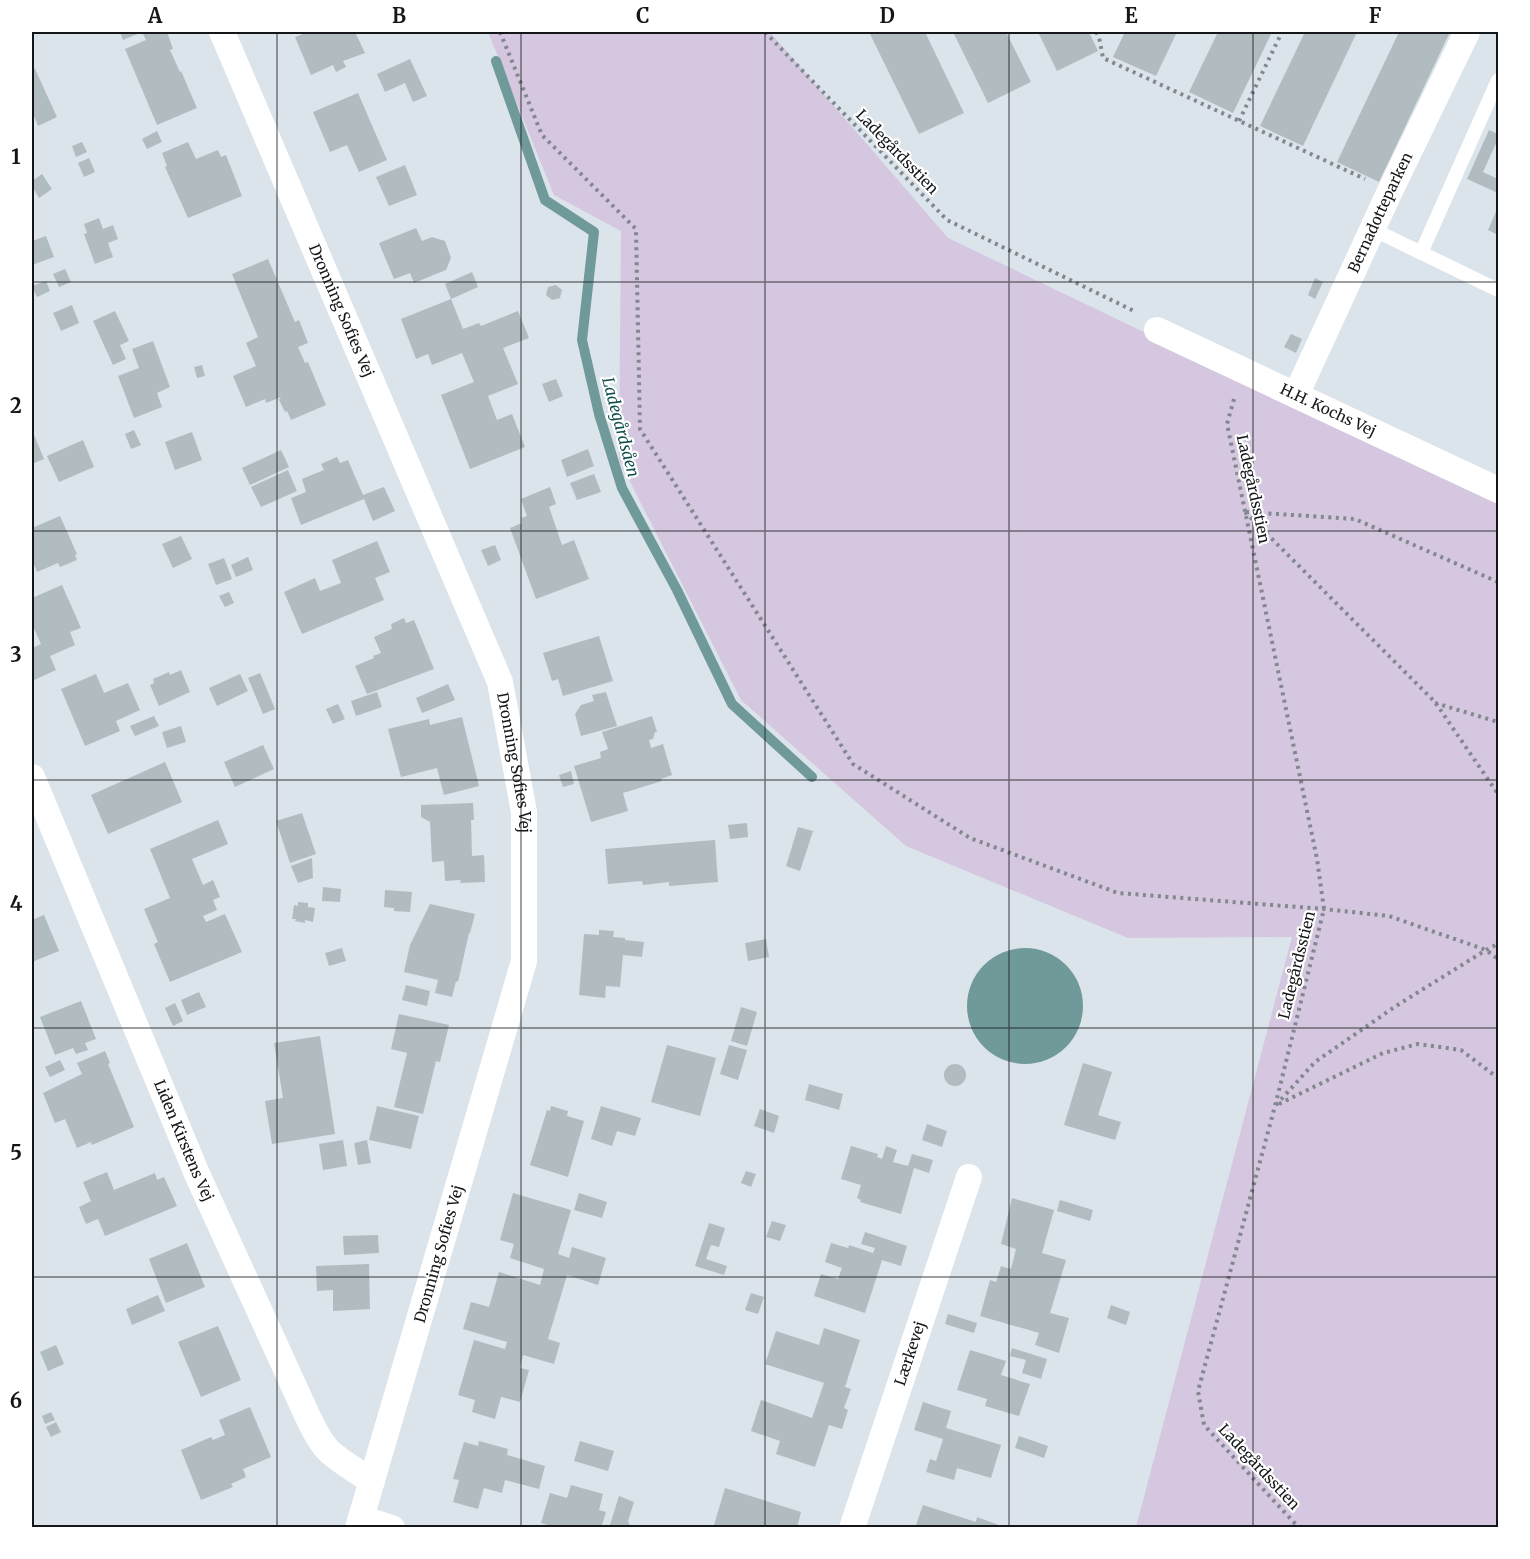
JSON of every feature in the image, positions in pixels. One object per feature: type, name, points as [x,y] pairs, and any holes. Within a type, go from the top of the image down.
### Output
[{"type":"street","name":"Dronning Sofies Vej","points":[[222,32],[500,682],[524,812],[524,961],[360,1523]]},
{"type":"street","name":"Bernadotteparken","points":[[1296,396],[1372,229],[1467,32]]},
{"type":"street","name":"H.H. Kochs Vej","points":[[1157,330],[1498,490]]},
{"type":"street","name":"Liden Kirstens Vej","points":[[32,777],[197,1174],[315,1432],[327,1448],[348,1466],[372,1481]]},
{"type":"street","name":"Lærkevej","points":[[852,1527],[969,1177]]},
{"type":"street","points":[[360,1523],[392,1527]]},
{"type":"lane","points":[[1422,253],[1498,80]]},
{"type":"lane","points":[[1372,229],[1498,290]]},
{"type":"path","points":[[500,32],[542,135],[636,229],[640,429],[853,764],[970,838],[1118,893],[1389,916],[1486,950],[1498,959]]},
{"type":"path","name":"Ladegårdsstien","points":[[768,32],[947,220],[1148,318],[1157,330]]},
{"type":"path","points":[[1096,32],[1103,58],[1390,191]]},
{"type":"path","points":[[1239,121],[1282,32]]},
{"type":"path","name":"Ladegårdsstien","points":[[1242,370],[1227,424],[1317,859],[1324,909],[1275,1106],[1198,1391],[1204,1425],[1299,1527]]},
{"type":"path","points":[[1245,512],[1355,519],[1498,582]]},
{"type":"path","points":[[1245,512],[1434,702],[1498,794]]},
{"type":"path","points":[[1434,702],[1498,722]]},
{"type":"path","points":[[1275,1106],[1315,1062],[1396,1006],[1498,944]]},
{"type":"path","points":[[1275,1106],[1383,1053],[1418,1044],[1461,1050],[1498,1078]]},
{"type":"shaded area","points":[[488,32],[770,32],[948,238],[1498,502],[1498,1527],[1136,1527],[1292,937],[1128,938],[906,846],[741,700],[619,460],[621,231],[554,195]]},
{"type":"shaded area","points":[[1025,948],[1047,953],[1066,965],[1078,984],[1083,1006],[1078,1028],[1066,1047],[1047,1059],[1025,1064],[1003,1059],[984,1047],[972,1028],[967,1006],[972,984],[984,965],[1003,953]]},
{"type":"building","points":[[120,32],[142,32],[123,40]]},
{"type":"building","points":[[142,32],[167,32],[173,49],[170,50],[197,108],[157,125],[125,49],[146,40]]},
{"type":"building","points":[[309,32],[355,32],[365,53],[343,61],[346,67],[336,72],[333,65],[311,75],[295,37]]},
{"type":"building","points":[[869,32],[925,32],[964,113],[919,134]]},
{"type":"building","points":[[953,32],[1006,32],[1031,82],[988,103]]},
{"type":"building","points":[[1038,32],[1089,32],[1098,51],[1057,71]]},
{"type":"building","points":[[1125,32],[1177,32],[1156,76],[1113,57]]},
{"type":"building","points":[[1218,32],[1272,32],[1233,113],[1189,92]]},
{"type":"building","points":[[1305,32],[1357,32],[1303,146],[1260,126]]},
{"type":"building","points":[[1399,32],[1450,32],[1379,182],[1337,162]]},
{"type":"building","points":[[410,59],[427,96],[413,102],[405,83],[385,92],[377,74]]},
{"type":"building","points":[[32,66],[57,117],[38,126],[32,111]]},
{"type":"building","points":[[358,93],[387,160],[359,172],[347,145],[330,152],[313,112]]},
{"type":"building","points":[[1489,130],[1498,134],[1498,139],[1483,172],[1498,179],[1498,193],[1467,179]]},
{"type":"building","points":[[157,131],[162,142],[147,149],[142,139]]},
{"type":"building","points":[[82,142],[87,152],[76,157],[72,146]]},
{"type":"building","points":[[188,142],[196,159],[218,150],[221,157],[226,155],[242,196],[188,218],[165,167],[167,166],[162,153]]},
{"type":"building","points":[[89,158],[95,172],[84,177],[78,163]]},
{"type":"building","points":[[405,165],[417,195],[389,206],[376,177]]},
{"type":"building","points":[[42,174],[52,189],[39,198],[32,186],[32,181]]},
{"type":"building","points":[[1498,207],[1498,235],[1488,230]]},
{"type":"building","points":[[99,218],[103,229],[113,225],[118,239],[108,243],[113,257],[95,264],[84,234],[87,233],[84,224]]},
{"type":"building","points":[[416,228],[422,241],[432,237],[445,241],[451,258],[446,270],[414,283],[410,273],[394,279],[379,243]]},
{"type":"building","points":[[46,236],[54,257],[32,265],[32,254],[34,253],[32,241]]},
{"type":"building","points":[[268,259],[295,322],[299,320],[308,343],[298,347],[305,363],[308,362],[326,405],[291,420],[279,400],[281,397],[266,403],[265,399],[246,407],[233,376],[256,366],[246,343],[258,337],[232,274]]},
{"type":"building","points":[[65,269],[71,282],[59,287],[53,274]]},
{"type":"building","points":[[472,272],[478,287],[451,299],[445,284]]},
{"type":"building","points":[[1315,278],[1323,282],[1315,299],[1308,295]]},
{"type":"building","points":[[46,281],[50,291],[37,297],[32,286]]},
{"type":"building","points":[[556,285],[562,290],[560,298],[552,300],[546,295],[548,287]]},
{"type":"building","points":[[451,299],[463,329],[479,323],[481,326],[518,311],[529,338],[503,348],[518,384],[488,396],[497,420],[512,414],[525,447],[470,469],[441,395],[474,382],[462,353],[432,365],[428,354],[416,359],[401,319]]},
{"type":"building","points":[[72,305],[79,323],[61,331],[53,313]]},
{"type":"building","points":[[115,311],[129,341],[120,345],[126,359],[113,365],[93,321]]},
{"type":"building","points":[[1291,334],[1302,339],[1296,353],[1284,347]]},
{"type":"building","points":[[153,341],[170,387],[157,393],[162,407],[134,418],[118,376],[139,368],[132,349]]},
{"type":"building","points":[[202,365],[205,376],[197,378],[194,367]]},
{"type":"building","points":[[556,379],[563,396],[549,402],[542,384]]},
{"type":"building","points":[[32,430],[44,459],[32,464]]},
{"type":"building","points":[[134,430],[141,445],[131,449],[125,434]]},
{"type":"building","points":[[192,432],[202,460],[175,470],[165,442]]},
{"type":"building","points":[[83,440],[94,467],[59,482],[47,456]]},
{"type":"building","points":[[588,449],[594,466],[567,477],[561,460]]},
{"type":"building","points":[[281,450],[289,467],[250,485],[242,468]]},
{"type":"building","points":[[337,457],[340,463],[348,460],[363,495],[384,487],[395,511],[373,521],[364,499],[301,525],[291,498],[306,492],[302,479],[324,470],[321,464]]},
{"type":"building","points":[[288,470],[297,491],[261,507],[251,487]]},
{"type":"building","points":[[594,474],[601,492],[577,500],[570,483]]},
{"type":"building","points":[[550,487],[556,504],[549,507],[562,545],[574,540],[589,579],[536,599],[510,528],[522,523],[521,518],[527,516],[521,499]]},
{"type":"building","points":[[60,516],[77,554],[75,555],[77,560],[60,567],[58,563],[37,572],[32,559],[32,528]]},
{"type":"building","points":[[181,536],[192,559],[173,568],[162,544]]},
{"type":"building","points":[[377,541],[390,572],[375,578],[384,600],[302,634],[284,592],[315,578],[320,591],[341,583],[332,560]]},
{"type":"building","points":[[495,545],[501,560],[488,566],[481,550]]},
{"type":"building","points":[[248,557],[253,570],[236,577],[231,565]]},
{"type":"building","points":[[224,558],[232,579],[216,585],[208,564]]},
{"type":"building","points":[[62,585],[81,628],[70,632],[75,645],[50,656],[56,670],[32,681],[32,648],[41,644],[32,624],[32,598]]},
{"type":"building","points":[[229,592],[234,603],[225,607],[219,596]]},
{"type":"building","points":[[404,618],[406,623],[414,620],[434,669],[367,694],[355,666],[381,653],[374,637],[392,629],[391,624]]},
{"type":"building","points":[[599,636],[613,681],[563,696],[558,679],[552,681],[543,653]]},
{"type":"building","points":[[181,670],[190,692],[159,706],[150,685],[154,683],[153,679]]},
{"type":"building","points":[[260,673],[275,709],[263,714],[248,678]]},
{"type":"building","points":[[96,674],[104,693],[128,683],[140,710],[116,721],[120,731],[85,746],[61,689]]},
{"type":"building","points":[[240,674],[248,691],[217,706],[209,688]]},
{"type":"building","points":[[448,684],[455,700],[422,713],[416,698]]},
{"type":"building","points":[[377,692],[382,707],[356,716],[351,701]]},
{"type":"building","points":[[606,692],[617,726],[581,736],[575,714],[581,705],[594,701],[592,695]]},
{"type":"building","points":[[338,704],[345,719],[333,724],[326,709]]},
{"type":"building","points":[[154,716],[159,726],[135,736],[130,726]]},
{"type":"building","points":[[652,716],[657,732],[653,739],[649,740],[651,748],[663,744],[672,775],[661,779],[662,781],[623,793],[628,811],[591,822],[574,766],[601,758],[600,752],[608,749],[602,732]]},
{"type":"building","points":[[462,717],[479,786],[444,795],[437,768],[401,777],[388,729],[429,719],[430,725]]},
{"type":"building","points":[[181,726],[186,742],[167,748],[162,732]]},
{"type":"building","points":[[263,745],[274,769],[235,787],[224,762]]},
{"type":"building","points":[[165,762],[182,802],[108,834],[91,795]]},
{"type":"building","points":[[571,771],[574,784],[563,787],[559,775]]},
{"type":"building","points":[[473,803],[472,856],[484,855],[485,882],[445,881],[444,861],[432,862],[430,822],[421,817],[421,805]]},
{"type":"building","points":[[302,813],[316,854],[290,863],[276,821]]},
{"type":"building","points":[[218,820],[228,844],[192,859],[203,885],[213,880],[220,897],[213,900],[217,910],[203,916],[206,922],[225,914],[242,952],[170,982],[154,944],[158,942],[144,909],[170,898],[150,849]]},
{"type":"building","points":[[747,823],[748,837],[730,839],[728,825]]},
{"type":"building","points":[[798,827],[813,831],[800,871],[786,866]]},
{"type":"building","points":[[715,840],[718,882],[669,886],[669,882],[643,885],[642,881],[608,884],[605,849]]},
{"type":"building","points":[[312,858],[313,878],[298,883],[291,866]]},
{"type":"building","points":[[323,887],[341,889],[340,902],[322,901]]},
{"type":"building","points":[[385,890],[412,892],[410,912],[394,911],[394,908],[384,907]]},
{"type":"building","points":[[298,902],[308,903],[308,907],[315,908],[313,922],[305,920],[305,923],[292,919],[294,905],[298,906]]},
{"type":"building","points":[[430,904],[475,914],[452,997],[435,993],[438,980],[404,972],[410,945]]},
{"type":"building","points":[[44,915],[59,951],[32,962],[32,920]]},
{"type":"building","points":[[599,930],[614,931],[613,937],[644,942],[642,957],[623,955],[620,987],[606,986],[605,998],[579,995],[584,934],[599,935]]},
{"type":"building","points":[[766,939],[769,957],[748,961],[745,943]]},
{"type":"building","points":[[342,948],[346,961],[329,966],[325,953]]},
{"type":"building","points":[[406,985],[430,991],[427,1006],[402,1000]]},
{"type":"building","points":[[199,992],[206,1007],[187,1015],[181,1000]]},
{"type":"building","points":[[81,1001],[96,1039],[85,1043],[88,1050],[76,1054],[73,1048],[55,1055],[40,1017]]},
{"type":"building","points":[[175,1003],[183,1021],[173,1026],[165,1008]]},
{"type":"building","points":[[741,1007],[757,1012],[747,1046],[731,1041]]},
{"type":"building","points":[[399,1014],[449,1025],[440,1062],[436,1061],[423,1114],[394,1107],[407,1053],[391,1049]]},
{"type":"building","points":[[320,1036],[335,1134],[272,1144],[265,1101],[283,1098],[274,1043]]},
{"type":"building","points":[[667,1045],[716,1058],[700,1116],[651,1102]]},
{"type":"building","points":[[729,1045],[747,1050],[738,1080],[720,1074]]},
{"type":"building","points":[[105,1051],[110,1063],[108,1064],[134,1127],[92,1145],[91,1142],[77,1148],[65,1119],[55,1123],[43,1093],[82,1074],[77,1063]]},
{"type":"building","points":[[60,1060],[65,1070],[50,1077],[45,1067]]},
{"type":"building","points":[[1083,1063],[1112,1072],[1098,1115],[1121,1122],[1115,1140],[1064,1125]]},
{"type":"building","points":[[955,1064],[963,1067],[966,1075],[963,1083],[955,1086],[947,1083],[944,1075],[947,1067]]},
{"type":"building","points":[[809,1084],[843,1094],[839,1110],[805,1100]]},
{"type":"building","points":[[377,1106],[419,1116],[411,1149],[369,1140]]},
{"type":"building","points":[[551,1106],[568,1111],[567,1116],[584,1121],[568,1177],[530,1165],[547,1110],[550,1111]]},
{"type":"building","points":[[601,1106],[641,1118],[635,1136],[617,1131],[612,1146],[591,1139]]},
{"type":"building","points":[[760,1109],[779,1116],[774,1133],[754,1126]]},
{"type":"building","points":[[927,1124],[947,1131],[942,1147],[922,1140]]},
{"type":"building","points":[[343,1140],[347,1166],[323,1170],[319,1144]]},
{"type":"building","points":[[367,1140],[371,1163],[358,1165],[354,1143]]},
{"type":"building","points":[[851,1146],[878,1154],[877,1157],[882,1159],[886,1146],[897,1150],[893,1162],[908,1166],[912,1154],[933,1160],[929,1173],[914,1168],[901,1214],[860,1202],[861,1200],[857,1198],[861,1185],[841,1179]]},
{"type":"building","points":[[746,1171],[756,1174],[751,1187],[741,1183]]},
{"type":"building","points":[[107,1172],[114,1190],[155,1173],[157,1180],[164,1177],[177,1206],[105,1236],[98,1219],[86,1224],[79,1207],[91,1201],[83,1182]]},
{"type":"building","points":[[513,1193],[571,1210],[558,1254],[569,1258],[572,1247],[606,1258],[598,1285],[567,1275],[548,1339],[560,1343],[554,1364],[523,1355],[520,1368],[529,1370],[520,1402],[501,1397],[495,1419],[472,1412],[475,1400],[458,1395],[474,1340],[505,1349],[507,1342],[463,1329],[471,1302],[489,1307],[499,1272],[540,1285],[544,1269],[510,1258],[514,1244],[500,1240]]},
{"type":"building","points":[[579,1193],[607,1202],[602,1218],[574,1210]]},
{"type":"building","points":[[1012,1198],[1054,1210],[1042,1253],[1066,1260],[1050,1313],[1069,1318],[1059,1353],[1035,1345],[1039,1333],[980,1316],[990,1280],[996,1282],[1001,1266],[1011,1269],[1016,1249],[1001,1244]]},
{"type":"building","points":[[1060,1200],[1093,1210],[1090,1221],[1057,1211]]},
{"type":"building","points":[[772,1221],[786,1225],[780,1241],[766,1237]]},
{"type":"building","points":[[709,1223],[725,1228],[719,1247],[711,1245],[706,1259],[727,1266],[724,1275],[695,1266]]},
{"type":"building","points":[[865,1232],[907,1246],[901,1266],[882,1260],[865,1313],[814,1296],[821,1274],[838,1279],[842,1268],[825,1262],[831,1243],[848,1248],[849,1245],[873,1253],[875,1248],[861,1244]]},
{"type":"building","points":[[378,1235],[379,1253],[344,1255],[343,1236]]},
{"type":"building","points":[[187,1243],[205,1287],[166,1303],[149,1259]]},
{"type":"building","points":[[369,1264],[370,1309],[333,1311],[333,1290],[317,1291],[316,1266]]},
{"type":"building","points":[[751,1293],[764,1297],[758,1314],[745,1310]]},
{"type":"building","points":[[158,1295],[165,1311],[132,1325],[126,1309]]},
{"type":"building","points":[[1111,1305],[1130,1312],[1126,1325],[1107,1318]]},
{"type":"building","points":[[948,1314],[977,1323],[974,1333],[945,1324]]},
{"type":"building","points":[[218,1326],[241,1380],[201,1397],[178,1342]]},
{"type":"building","points":[[824,1328],[860,1340],[845,1387],[851,1389],[844,1408],[848,1410],[842,1429],[829,1425],[815,1467],[776,1454],[780,1441],[751,1431],[761,1400],[812,1418],[824,1383],[765,1364],[776,1331],[819,1345]]},
{"type":"building","points":[[56,1345],[64,1364],[48,1371],[40,1352]]},
{"type":"building","points":[[1012,1348],[1047,1359],[1041,1379],[1022,1373],[1026,1360],[1010,1356]]},
{"type":"building","points":[[970,1350],[1006,1361],[1001,1375],[1030,1384],[1019,1416],[985,1406],[987,1399],[957,1390]]},
{"type":"building","points":[[923,1402],[951,1411],[946,1428],[1001,1445],[991,1478],[957,1468],[954,1480],[926,1472],[930,1459],[936,1461],[943,1439],[914,1430]]},
{"type":"building","points":[[250,1407],[271,1457],[243,1469],[246,1477],[231,1484],[233,1487],[201,1500],[181,1450],[211,1437],[213,1440],[225,1435],[219,1420]]},
{"type":"building","points":[[51,1412],[55,1420],[45,1424],[42,1416]]},
{"type":"building","points":[[56,1422],[61,1432],[51,1437],[46,1427]]},
{"type":"building","points":[[1019,1436],[1048,1446],[1044,1458],[1015,1448]]},
{"type":"building","points":[[479,1441],[508,1449],[507,1455],[545,1466],[539,1489],[505,1480],[502,1493],[484,1488],[478,1509],[453,1502],[459,1480],[453,1479],[464,1442],[478,1446]]},
{"type":"building","points":[[580,1441],[614,1451],[608,1471],[574,1461]]},
{"type":"building","points":[[571,1485],[603,1494],[599,1510],[606,1512],[601,1528],[557,1528],[541,1523],[550,1493],[567,1498]]},
{"type":"building","points":[[725,1488],[801,1512],[797,1528],[721,1528],[714,1525]]},
{"type":"building","points":[[619,1496],[634,1502],[628,1521],[631,1528],[609,1528]]},
{"type":"building","points":[[923,1505],[976,1522],[977,1517],[1007,1528],[915,1528]]},
{"type":"waterway","name":"Ladegårdsåen","points":[[496,61],[545,200],[594,232],[582,340],[599,414],[622,488],[677,590],[732,704],[812,777]]}]
